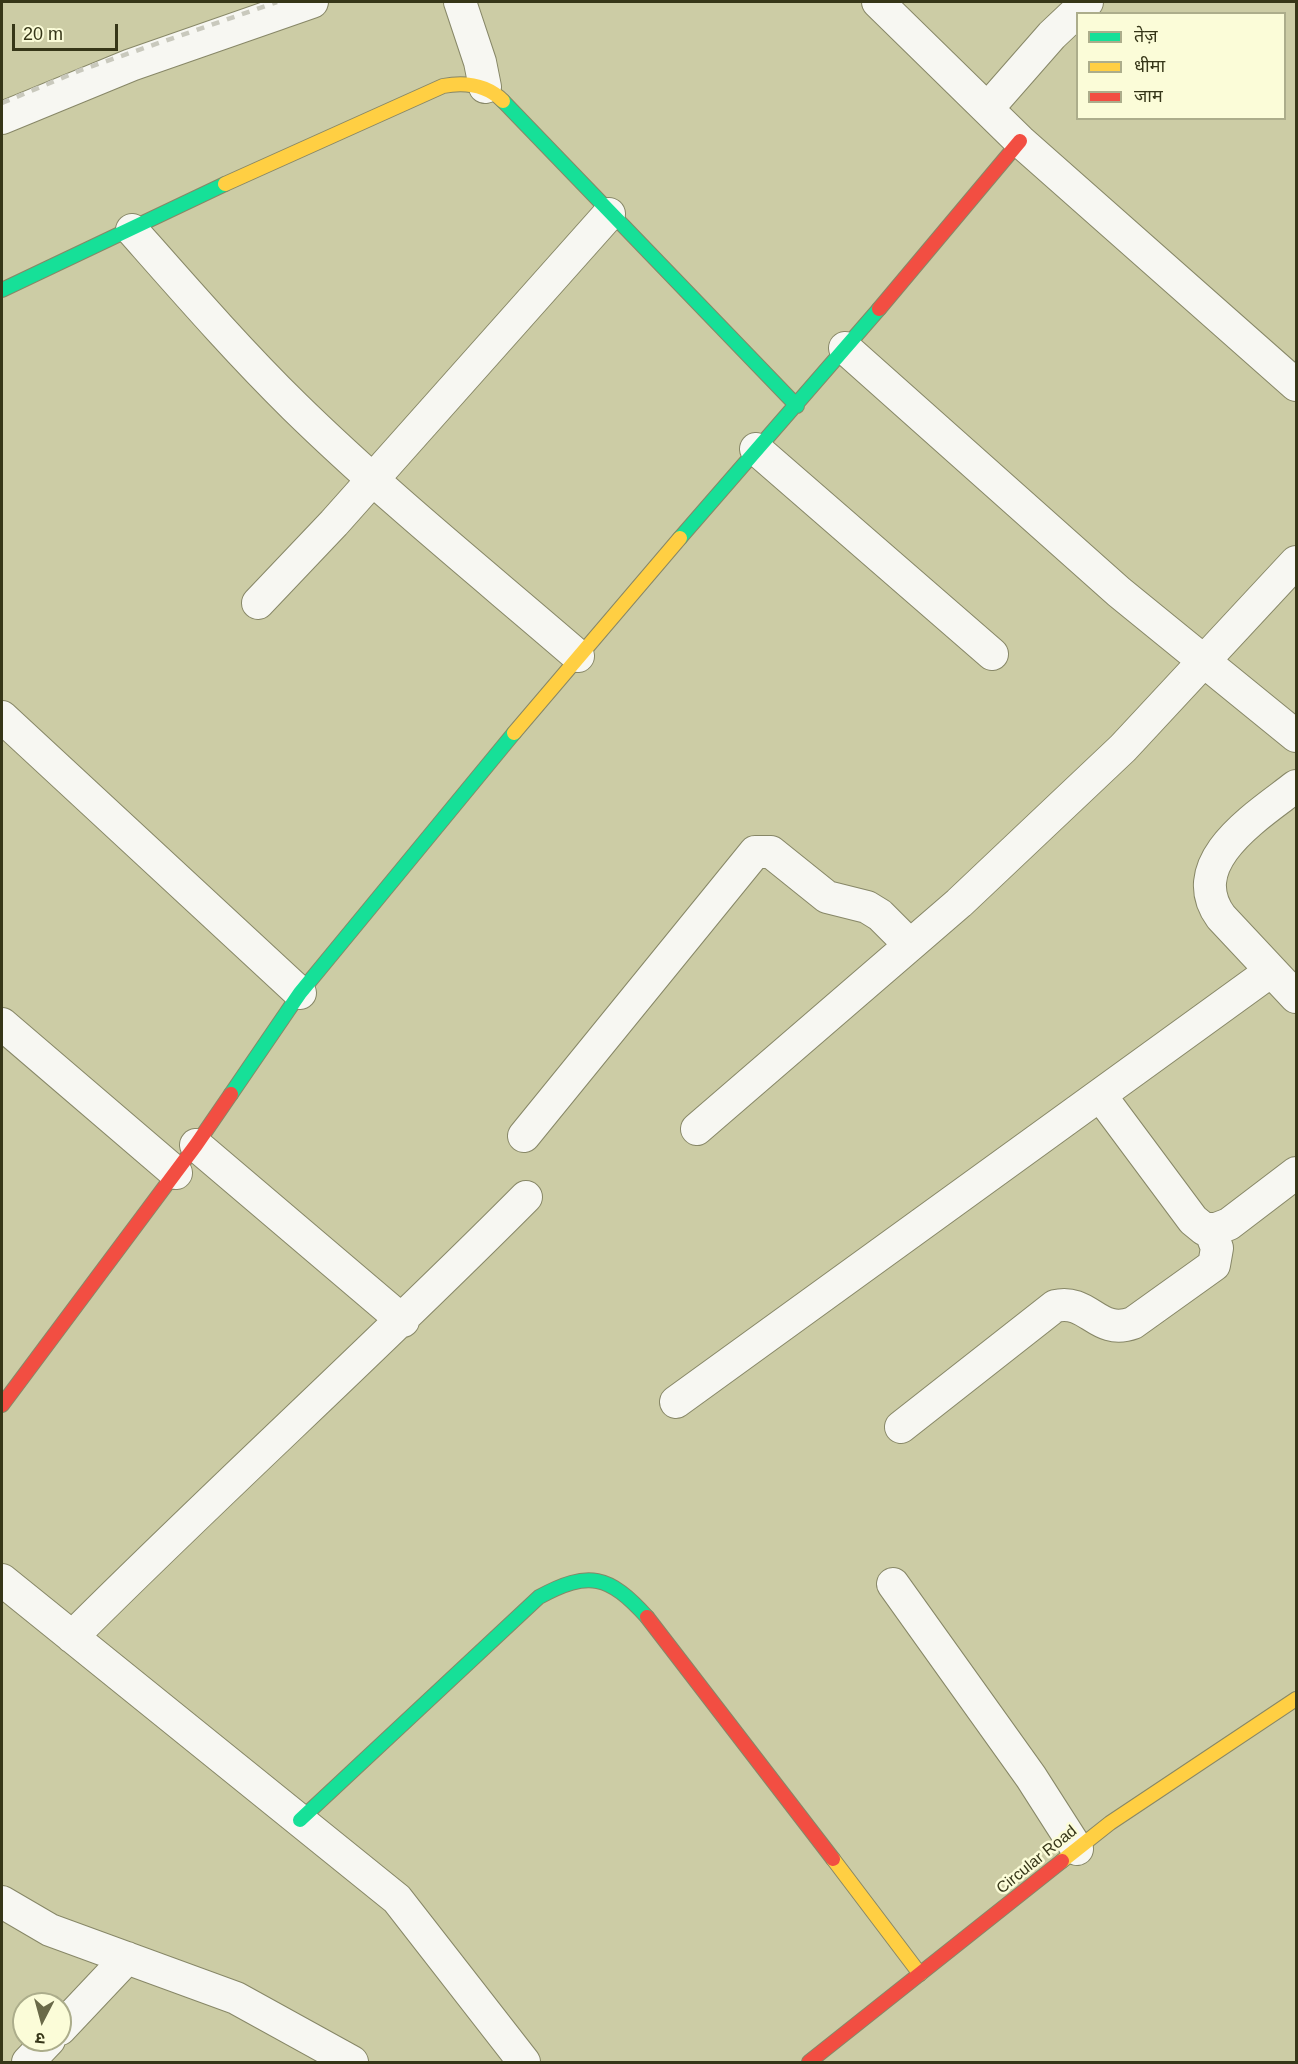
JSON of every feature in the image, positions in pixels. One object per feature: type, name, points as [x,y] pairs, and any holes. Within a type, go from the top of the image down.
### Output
[{"type":"street","points":[[2,118],[131,65],[312,2]]},
{"type":"street","points":[[460,2],[480,62],[485,87]]},
{"type":"street","points":[[878,2],[1020,141],[1289,368]]},
{"type":"street","points":[[988,108],[1052,35],[1076,12]]},
{"type":"street","points":[[2,290],[257,169],[443,86],[464,81],[485,87],[498,96],[609,214],[797,406]]},
{"type":"street","points":[[2,1405],[176,1173],[300,993],[579,656],[756,449],[797,406],[1020,141]]},
{"type":"street","points":[[258,603],[609,214]]},
{"type":"street","points":[[132,230],[246,356],[372,479],[579,656]]},
{"type":"street","points":[[845,348],[1119,592],[1296,735]]},
{"type":"street","points":[[756,449],[992,654]]},
{"type":"street","points":[[697,1129],[910,945],[1114,756],[1205,662],[1296,562]]},
{"type":"street","points":[[2,717],[300,993]]},
{"type":"street","points":[[1296,786],[1246,826],[1221,853],[1210,875],[1212,904],[1296,998]]},
{"type":"street","points":[[524,1136],[755,852],[771,852],[827,897],[867,907],[880,915],[910,945]]},
{"type":"street","points":[[675,1402],[1271,971]]},
{"type":"street","points":[[2,1024],[176,1173]]},
{"type":"street","points":[[1100,1095],[1193,1220],[1204,1229],[1210,1230],[1229,1224],[1296,1173]]},
{"type":"street","points":[[196,1145],[403,1321]]},
{"type":"street","points":[[72,1637],[205,1504],[403,1321],[526,1197]]},
{"type":"street","points":[[901,1427],[1055,1306],[1076,1305],[1108,1326],[1133,1323],[1214,1265],[1217,1248],[1210,1230]]},
{"type":"street","points":[[300,1821],[539,1598],[562,1582],[585,1578],[605,1580],[622,1592],[665,1638],[920,1974]]},
{"type":"street","points":[[2,1580],[397,1899],[524,2062]]},
{"type":"street","points":[[893,1584],[1031,1777],[1077,1849]]},
{"type":"street","name":"Circular Road","points":[[809,2062],[1110,1823],[1293,1706]]},
{"type":"street","points":[[2,1902],[50,1930],[236,1998],[352,2062]]},
{"type":"street","points":[[72,2016],[127,1958]]},
{"type":"railway","points":[[2,103],[81,70],[277,2]]},
{"type":"traffic: fast","points":[[503,101],[797,406]]},
{"type":"traffic: fast","points":[[2,290],[225,184]]},
{"type":"traffic: fast","points":[[680,538],[879,309]]},
{"type":"traffic: fast","points":[[231,1094],[300,993],[514,733]]},
{"type":"traffic: fast","points":[[300,1820],[539,1597],[572,1583],[585,1580],[598,1581],[621,1592],[647,1617]]},
{"type":"traffic: slow","points":[[225,184],[443,86],[459,84],[475,86],[490,91],[503,101]]},
{"type":"traffic: slow","points":[[514,733],[680,538]]},
{"type":"traffic: slow","points":[[1062,1861],[1110,1823],[1296,1699]]},
{"type":"traffic: slow","points":[[833,1859],[920,1974]]},
{"type":"traffic: jam","points":[[879,309],[1020,141]]},
{"type":"traffic: jam","points":[[2,1405],[196,1145],[231,1094]]},
{"type":"traffic: jam","points":[[647,1617],[833,1859]]},
{"type":"traffic: jam","points":[[809,2062],[1062,1861]]}]
